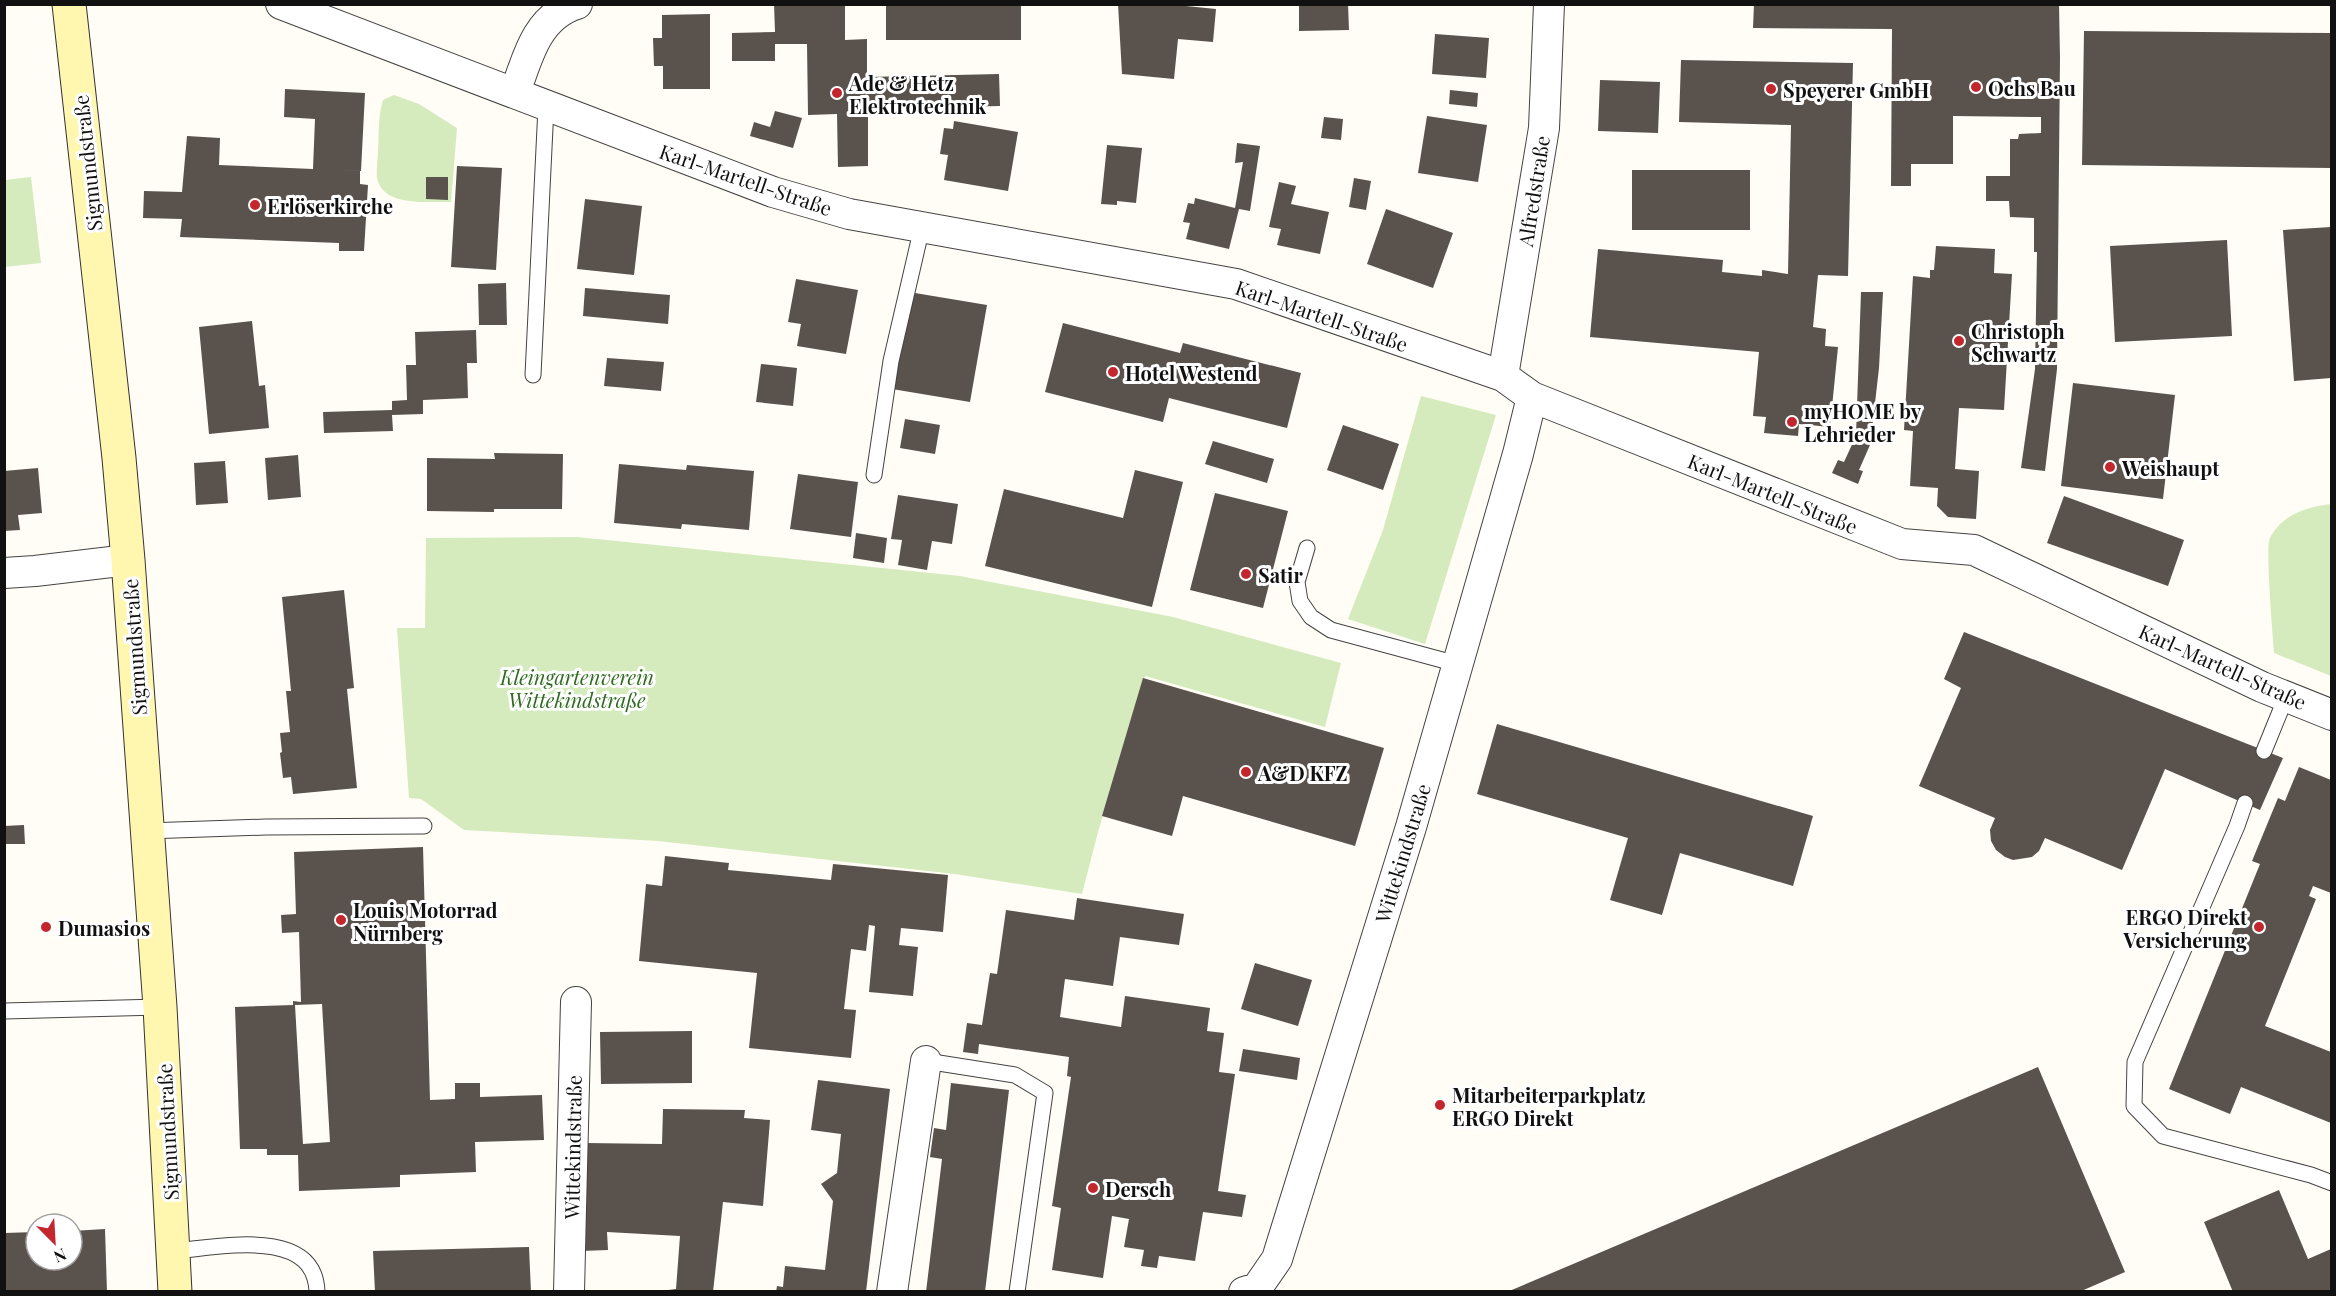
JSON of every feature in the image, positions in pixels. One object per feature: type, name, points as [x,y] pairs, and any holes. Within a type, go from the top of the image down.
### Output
[{"type":"main road","name":"Sigmundstraße","points":[[69,4],[118,448],[128,560],[160,1007],[176,1292]]},
{"type":"street","name":"Karl-Martell-Straße","points":[[281,4],[773,192],[849,214],[1236,284],[1503,376],[1532,397],[1902,544],[1974,550],[2251,682],[2331,715]]},
{"type":"street","points":[[515,93],[534,40],[561,9],[577,4]]},
{"type":"street","name":"Alfredstraße","points":[[1503,376],[1544,129],[1549,4]]},
{"type":"street","name":"Wittekindstraße","points":[[1244,1292],[1257,1288],[1277,1258],[1410,827],[1532,397]]},
{"type":"street","points":[[4,573],[128,560]]},
{"type":"street","name":"Wittekindstraße","points":[[568,1292],[576,1002]]},
{"type":"street","points":[[892,1292],[926,1061]]},
{"type":"lane","points":[[533,375],[546,107]]},
{"type":"lane","points":[[874,475],[891,361],[922,226]]},
{"type":"lane","points":[[1307,548],[1297,582],[1300,601],[1311,617],[1331,630],[1457,664]]},
{"type":"lane","points":[[2264,751],[2286,697]]},
{"type":"lane","points":[[2245,803],[2135,1062],[2134,1106],[2163,1136],[2311,1175],[2331,1183]]},
{"type":"lane","points":[[146,831],[266,826],[424,826]]},
{"type":"lane","points":[[4,1011],[160,1007]]},
{"type":"lane","points":[[926,1061],[1016,1075],[1044,1093],[1017,1292]]},
{"type":"lane","points":[[174,1251],[234,1245],[284,1247],[305,1260],[317,1282],[317,1292]]},
{"type":"green space","points":[[394,95],[419,104],[457,128],[451,202],[398,199],[381,188],[377,178],[380,112],[383,100]]},
{"type":"green space","points":[[31,177],[41,263],[5,267],[5,180]]},
{"type":"green space","points":[[1421,396],[1496,415],[1425,644],[1348,619],[1383,530]]},
{"type":"green space","points":[[2332,504],[2331,676],[2274,653],[2268,557],[2270,538],[2288,517],[2313,507]]},
{"type":"green space","name":"Kleingartenverein Wittekindstraße","points":[[577,537],[960,576],[1173,617],[1341,663],[1325,727],[1145,676],[1098,832],[1082,894],[955,874],[658,841],[464,830],[421,799],[409,798],[397,628],[425,628],[426,538]]},
{"type":"building","name":"Ade & Hetz Elektrotechnik","points":[[774,4],[845,4],[845,40],[867,39],[867,77],[999,74],[1000,106],[868,109],[868,166],[838,167],[837,114],[808,115],[807,44],[775,44],[775,61],[732,61],[732,33],[775,32]]},
{"type":"building","points":[[886,4],[1021,4],[1021,40],[886,40]]},
{"type":"building","points":[[1118,4],[1166,4],[1216,9],[1213,42],[1178,39],[1174,79],[1122,74]]},
{"type":"building","points":[[1299,4],[1348,4],[1349,30],[1299,31]]},
{"type":"building","name":"Ochs Bau","points":[[1754,4],[2059,4],[2057,369],[2045,471],[2021,468],[2035,369],[2037,252],[2034,252],[2034,218],[2010,217],[2009,201],[1986,201],[1986,176],[2010,176],[2010,139],[2018,139],[2019,134],[2041,133],[2041,117],[1953,116],[1953,164],[1911,164],[1911,186],[1891,186],[1892,29],[1753,28]]},
{"type":"building","points":[[710,14],[710,89],[663,89],[663,66],[654,66],[653,38],[662,38],[662,15]]},
{"type":"building","points":[[2084,31],[2331,33],[2331,168],[2082,165]]},
{"type":"building","points":[[1435,34],[1489,38],[1486,78],[1432,74]]},
{"type":"building","points":[[1681,60],[1853,63],[1848,276],[1818,275],[1813,327],[1826,329],[1825,346],[1838,347],[1830,427],[1799,424],[1798,436],[1764,433],[1766,417],[1753,416],[1759,352],[1590,337],[1598,249],[1723,260],[1722,272],[1762,276],[1762,270],[1788,274],[1791,125],[1679,122]]},
{"type":"building","points":[[1600,80],[1660,82],[1658,133],[1598,131]]},
{"type":"building","points":[[285,89],[365,93],[361,171],[313,169],[315,119],[284,117]]},
{"type":"building","points":[[1450,90],[1478,93],[1477,107],[1449,104]]},
{"type":"building","points":[[775,111],[802,118],[793,148],[750,136],[754,122],[770,127]]},
{"type":"building","points":[[1427,116],[1487,125],[1478,182],[1418,173]]},
{"type":"building","points":[[1324,117],[1343,119],[1341,140],[1321,138]]},
{"type":"building","points":[[954,121],[1018,132],[1008,191],[944,180],[948,155],[940,154],[944,128],[953,129]]},
{"type":"building","name":"Erlöserkirche","points":[[187,136],[220,138],[219,165],[360,171],[360,184],[368,185],[364,251],[339,251],[339,243],[180,237],[182,219],[143,218],[144,191],[182,192]]},
{"type":"building","points":[[1237,143],[1260,146],[1250,211],[1239,209],[1229,249],[1186,239],[1190,223],[1183,222],[1188,203],[1194,204],[1195,198],[1235,208],[1243,162],[1235,163]]},
{"type":"building","points":[[1107,145],[1142,148],[1136,203],[1117,201],[1117,205],[1101,204]]},
{"type":"building","points":[[457,166],[502,168],[496,270],[451,267]]},
{"type":"building","points":[[1632,170],[1750,170],[1750,230],[1632,230]]},
{"type":"building","points":[[426,177],[448,177],[448,200],[426,199]]},
{"type":"building","points":[[1354,178],[1371,181],[1366,210],[1349,207]]},
{"type":"building","points":[[1279,182],[1296,186],[1291,204],[1329,212],[1320,254],[1277,245],[1281,229],[1269,227]]},
{"type":"building","points":[[585,199],[642,206],[634,275],[577,269]]},
{"type":"building","points":[[1386,209],[1453,233],[1433,288],[1367,264]]},
{"type":"building","points":[[2331,227],[2331,378],[2294,381],[2283,230]]},
{"type":"building","points":[[2227,240],[2232,336],[2115,342],[2110,246]]},
{"type":"building","name":"Christoph Schwartz","points":[[1936,246],[1995,249],[1994,273],[2012,274],[2004,410],[1959,408],[1955,469],[1979,471],[1976,519],[1948,517],[1937,506],[1938,488],[1910,486],[1913,431],[1904,430],[1913,276],[1930,278],[1930,270],[1934,270]]},
{"type":"building","points":[[796,279],[858,290],[846,354],[797,346],[801,324],[788,322]]},
{"type":"building","points":[[506,283],[507,325],[479,325],[478,284]]},
{"type":"building","points":[[585,288],[670,295],[668,324],[583,316]]},
{"type":"building","points":[[909,292],[987,305],[970,402],[892,389]]},
{"type":"building","points":[[1861,292],[1883,292],[1879,368],[1871,438],[1856,435]]},
{"type":"building","points":[[252,321],[259,386],[265,385],[269,428],[209,434],[199,327]]},
{"type":"building","points":[[1063,323],[1180,353],[1183,343],[1301,373],[1287,428],[1169,398],[1163,422],[1045,392]]},
{"type":"building","points":[[476,330],[477,363],[467,363],[468,398],[423,400],[423,414],[392,415],[393,431],[324,433],[323,412],[392,410],[392,401],[407,400],[406,365],[416,365],[415,332]]},
{"type":"building","points":[[607,358],[664,362],[661,391],[604,386]]},
{"type":"building","points":[[761,364],[797,368],[793,406],[756,402]]},
{"type":"building","points":[[2073,383],[2175,395],[2163,499],[2061,486]]},
{"type":"building","points":[[905,419],[940,425],[935,454],[900,448]]},
{"type":"building","points":[[1343,425],[1399,444],[1383,490],[1327,470]]},
{"type":"building","points":[[1855,438],[1870,445],[1859,470],[1863,471],[1858,484],[1832,473],[1838,460],[1844,462]]},
{"type":"building","points":[[1213,441],[1274,459],[1267,483],[1205,464]]},
{"type":"building","points":[[494,453],[563,454],[562,509],[494,509],[494,512],[427,511],[427,458],[495,459]]},
{"type":"building","points":[[298,455],[301,497],[268,500],[265,458]]},
{"type":"building","points":[[225,461],[228,503],[196,505],[194,463]]},
{"type":"building","points":[[619,464],[686,470],[687,465],[754,471],[749,530],[682,524],[681,529],[614,523]]},
{"type":"building","points":[[38,468],[42,513],[18,515],[20,530],[4,531],[4,471]]},
{"type":"building","points":[[1135,470],[1183,482],[1152,607],[985,566],[1004,489],[1123,518]]},
{"type":"building","points":[[798,474],[858,482],[851,537],[790,529]]},
{"type":"building","points":[[1215,493],[1288,511],[1263,608],[1190,590]]},
{"type":"building","points":[[898,495],[958,504],[952,544],[932,541],[927,570],[898,565],[902,540],[891,539]]},
{"type":"building","points":[[2064,496],[2184,540],[2168,586],[2047,543]]},
{"type":"building","points":[[856,533],[887,538],[884,563],[853,558]]},
{"type":"building","points":[[344,590],[354,688],[347,689],[357,788],[293,794],[291,777],[283,778],[280,753],[282,752],[280,733],[290,732],[286,691],[291,691],[282,597]]},
{"type":"building","points":[[1964,632],[2283,758],[2260,810],[2165,769],[2122,870],[2045,838],[2039,851],[2032,857],[2013,860],[2005,857],[1996,850],[1991,841],[1990,830],[1995,818],[1919,786],[1961,688],[1944,679]]},
{"type":"building","name":"A&D KFZ","points":[[1143,678],[1384,748],[1355,846],[1183,796],[1172,836],[1102,816]]},
{"type":"building","points":[[1497,724],[1813,816],[1793,886],[1680,853],[1662,915],[1610,900],[1628,838],[1477,794]]},
{"type":"building","points":[[2299,767],[2331,780],[2331,893],[2313,886],[2309,896],[2316,899],[2265,1026],[2331,1052],[2331,1123],[2241,1087],[2230,1114],[2169,1089],[2260,864],[2252,861],[2278,798],[2285,801]]},
{"type":"building","points":[[24,825],[25,844],[4,844],[4,826]]},
{"type":"building","points":[[423,847],[430,1100],[455,1099],[455,1083],[480,1083],[480,1097],[542,1095],[544,1140],[475,1142],[476,1172],[400,1175],[400,1187],[299,1191],[298,1155],[267,1155],[267,1149],[240,1149],[235,1007],[293,1005],[293,1001],[301,1002],[299,932],[282,933],[281,915],[296,914],[294,852]],"holes":[[[322,1004],[330,1142],[303,1144],[295,1005]]]},
{"type":"building","points":[[665,856],[729,863],[728,870],[831,880],[833,864],[948,875],[943,932],[901,928],[899,945],[918,947],[913,996],[869,992],[875,926],[869,925],[866,951],[851,949],[844,1009],[856,1010],[851,1058],[749,1048],[757,973],[639,961],[646,884],[662,886]]},
{"type":"building","points":[[1077,898],[1184,914],[1179,945],[1120,937],[1113,986],[1065,979],[1060,1017],[1121,1027],[1125,996],[1210,1008],[1207,1031],[1224,1033],[1219,1072],[1235,1074],[1218,1191],[1246,1195],[1242,1217],[1203,1212],[1195,1261],[1159,1256],[1157,1268],[1141,1266],[1144,1250],[1124,1247],[1129,1219],[1112,1216],[1103,1278],[1052,1270],[1061,1208],[1052,1206],[1071,1077],[1067,1076],[1069,1057],[979,1044],[978,1054],[963,1052],[967,1023],[982,1025],[990,973],[997,974],[1006,910],[1074,920]]},
{"type":"building","points":[[1255,963],[1312,980],[1298,1026],[1241,1009]]},
{"type":"building","points":[[692,1031],[692,1083],[601,1084],[600,1032]]},
{"type":"building","points":[[1243,1049],[1300,1058],[1297,1080],[1239,1071]]},
{"type":"building","points":[[2038,1067],[2125,1272],[2079,1292],[1507,1292]]},
{"type":"building","points":[[818,1080],[890,1089],[866,1292],[776,1292],[777,1286],[783,1287],[785,1266],[825,1270],[833,1201],[821,1184],[837,1173],[841,1134],[811,1130]]},
{"type":"building","points":[[951,1083],[1009,1090],[985,1292],[926,1292],[942,1159],[930,1157],[934,1128],[946,1130]]},
{"type":"building","points":[[663,1109],[745,1110],[744,1118],[770,1120],[763,1206],[723,1202],[713,1292],[668,1292],[668,1290],[676,1289],[680,1236],[607,1232],[608,1250],[581,1251],[585,1143],[662,1144]]},
{"type":"building","points":[[2279,1190],[2308,1259],[2331,1249],[2331,1292],[2233,1292],[2204,1222]]},
{"type":"building","points":[[105,1229],[107,1292],[4,1292],[4,1233],[24,1232],[24,1272],[84,1272],[84,1230]]},
{"type":"building","points":[[529,1247],[531,1292],[375,1292],[373,1251]]},
{"type":"place","name":"Ochs Bau","points":[[1976,87]]},
{"type":"place","name":"Speyerer GmbH","points":[[1771,89]]},
{"type":"place","name":"Ade & Hetz Elektrotechnik","points":[[837,93]]},
{"type":"place","name":"Erlöserkirche","points":[[255,205]]},
{"type":"place","name":"Christoph Schwartz","points":[[1959,341]]},
{"type":"place","name":"Hotel Westend","points":[[1113,372]]},
{"type":"place","name":"myHOME by Lehrieder","points":[[1792,422]]},
{"type":"place","name":"Weishaupt","points":[[2110,467]]},
{"type":"place","name":"Satir","points":[[1246,574]]},
{"type":"place","name":"A&D KFZ","points":[[1246,772]]},
{"type":"place","name":"Louis Motorrad Nürnberg","points":[[341,920]]},
{"type":"place","name":"Dumasios","points":[[46,927]]},
{"type":"place","name":"ERGO Direkt Versicherung","points":[[2259,927]]},
{"type":"place","name":"Mitarbeiterparkplatz ERGO Direkt","points":[[1440,1105]]},
{"type":"place","name":"Dersch","points":[[1093,1188]]}]
